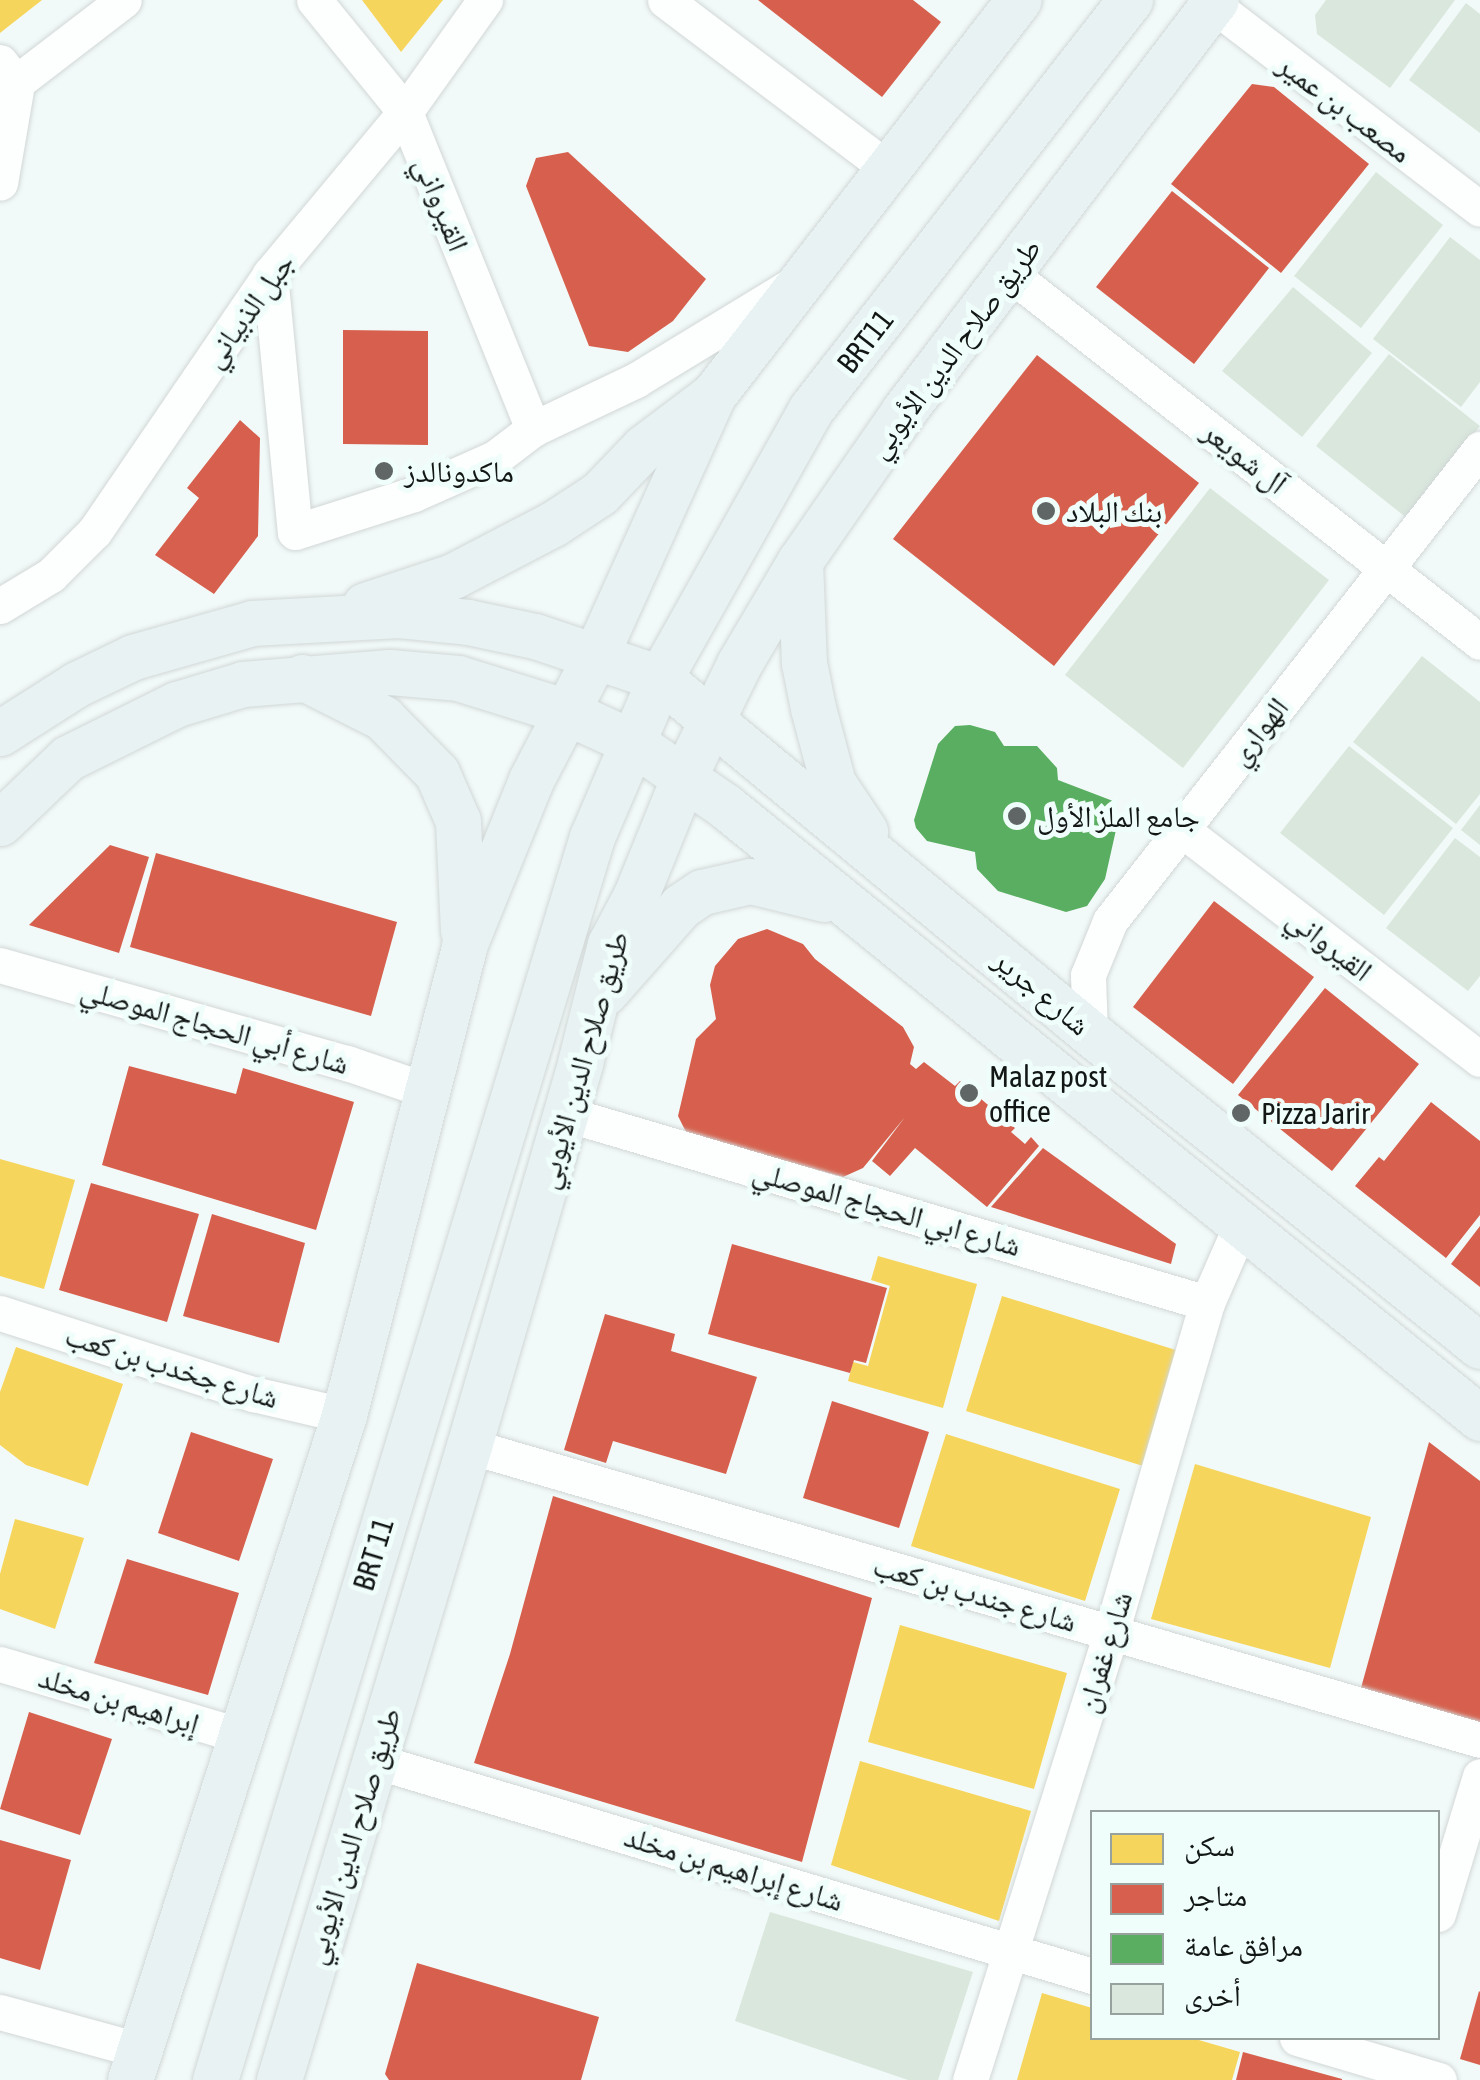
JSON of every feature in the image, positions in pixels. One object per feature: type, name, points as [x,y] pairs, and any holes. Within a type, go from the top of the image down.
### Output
[{"type":"main road","points":[[134,2065],[344,1415],[464,946],[564,710],[594,657],[714,394],[1018,0]]},
{"type":"main road","name":"BRT11","points":[[532,1029],[592,837],[646,711],[812,409],[1130,0]]},
{"type":"main road","name":"طريق صلاح الدين الأيوبي","points":[[279,2080],[470,1446],[566,1114],[610,944],[636,895],[709,721],[800,561],[903,412],[1214,2]]},
{"type":"main road","points":[[4,725],[133,657],[192,637],[252,623],[330,616],[453,576],[553,524],[600,493],[643,448],[714,394]]},
{"type":"main road","points":[[800,561],[804,663],[833,783],[883,858]]},
{"type":"main road","name":"شارع جرير","points":[[330,616],[399,615],[468,622],[535,636],[594,657],[646,711],[683,779],[725,806],[1480,1418]]},
{"type":"main road","points":[[0,823],[68,758],[121,728],[226,689],[300,676],[390,672],[458,678],[564,710],[646,711]]},
{"type":"main road","points":[[300,676],[383,718],[422,752],[437,774],[458,821],[464,946]]},
{"type":"main road","name":"شارع جرير","points":[[646,711],[709,721],[883,858],[1090,1034],[1480,1346]]},
{"type":"main road","points":[[594,1005],[664,924],[702,892],[750,881],[775,884],[843,905]]},
{"type":"main road","name":"BRT 11","points":[[215,2080],[532,1029]]},
{"type":"street","points":[[0,182],[6,80],[124,0]]},
{"type":"street","name":"القيرواني","points":[[314,0],[405,112],[533,429]]},
{"type":"street","name":"جبل الذبياني","points":[[0,606],[51,575],[95,531],[270,274],[405,112],[485,0]]},
{"type":"street","points":[[664,0],[890,170]]},
{"type":"street","name":"مصعب بن عمير","points":[[1214,2],[1480,209]]},
{"type":"street","points":[[270,274],[295,532],[496,458],[533,429],[636,380],[802,280]]},
{"type":"street","name":"آل شويعر","points":[[1009,274],[1480,642]]},
{"type":"street","name":"الهواري","points":[[1090,1034],[1086,995],[1100,938],[1480,448]]},
{"type":"street","name":"القيرواني","points":[[1181,829],[1480,1060]]},
{"type":"street","name":"شارع أبي الحجاج الموصلي","points":[[0,964],[347,1063],[428,1091]]},
{"type":"street","name":"شارع ابي الحجاج الموصلي","points":[[566,1114],[1207,1303]]},
{"type":"street","name":"شارع غفران","points":[[970,2080],[1111,1633],[1207,1303],[1240,1225]]},
{"type":"street","name":"شارع جخدب بن كعب","points":[[0,1314],[253,1394],[344,1415]]},
{"type":"street","name":"شارع جندب بن كعب","points":[[470,1446],[1480,1740]]},
{"type":"street","name":"إبراهيم بن مخلد","points":[[0,1664],[238,1736]]},
{"type":"street","name":"شارع إبراهيم بن مخلد","points":[[374,1761],[1090,1975]]},
{"type":"street","points":[[1440,1907],[1480,1776]]},
{"type":"street","points":[[0,2012],[134,2065]]},
{"type":"street","points":[[1311,2040],[1395,2052],[1439,2080]]},
{"type":"building: سكن","points":[[0,0],[42,0],[0,33]]},
{"type":"building: سكن","points":[[362,0],[443,0],[401,52]]},
{"type":"building: سكن","points":[[0,1159],[75,1180],[44,1289],[0,1276]]},
{"type":"building: سكن","points":[[878,1256],[977,1284],[943,1408],[848,1381],[853,1362],[868,1366],[890,1286],[871,1280]]},
{"type":"building: سكن","points":[[1002,1296],[1179,1351],[1143,1466],[966,1411]]},
{"type":"building: سكن","points":[[16,1347],[123,1384],[88,1486],[26,1465],[0,1445],[0,1392]]},
{"type":"building: سكن","points":[[946,1434],[1120,1489],[1085,1601],[911,1546]]},
{"type":"building: سكن","points":[[1195,1464],[1371,1517],[1330,1668],[1151,1619]]},
{"type":"building: سكن","points":[[15,1519],[84,1538],[55,1629],[0,1609],[0,1574]]},
{"type":"building: سكن","points":[[900,1625],[1067,1673],[1034,1789],[868,1742]]},
{"type":"building: سكن","points":[[860,1761],[1031,1811],[999,1921],[831,1865]]},
{"type":"building: سكن","points":[[1042,1993],[1090,2007],[1090,2040],[1199,2040],[1240,2052],[1232,2080],[1017,2080]]},
{"type":"building: متاجر","points":[[758,0],[913,0],[941,22],[882,97]]},
{"type":"building: متاجر","points":[[1252,84],[1274,87],[1369,164],[1281,273],[1171,184]]},
{"type":"building: متاجر","points":[[568,152],[706,279],[673,321],[628,352],[589,346],[526,186],[536,158]]},
{"type":"building: متاجر","points":[[1172,191],[1269,268],[1194,364],[1096,287]]},
{"type":"building: متاجر","points":[[343,330],[428,331],[428,445],[343,444]]},
{"type":"building: متاجر","name":"بنك البلاد","points":[[1037,355],[1199,483],[1054,666],[893,539]]},
{"type":"building: متاجر","points":[[240,420],[260,438],[258,536],[214,594],[155,555],[199,498],[187,488]]},
{"type":"building: متاجر","points":[[110,845],[149,857],[119,953],[29,925]]},
{"type":"building: متاجر","points":[[156,853],[397,922],[371,1016],[130,947]]},
{"type":"building: متاجر","points":[[1214,901],[1314,977],[1233,1084],[1133,1007]]},
{"type":"building: متاجر","points":[[767,929],[803,944],[815,959],[903,1027],[914,1047],[910,1064],[916,1069],[924,1062],[955,1086],[960,1081],[1015,1128],[1011,1132],[1025,1144],[1031,1137],[1039,1146],[987,1207],[915,1148],[890,1176],[872,1161],[905,1117],[863,1168],[843,1177],[687,1134],[678,1116],[696,1039],[716,1019],[710,985],[715,966],[738,939]]},
{"type":"building: متاجر","points":[[1325,988],[1419,1064],[1332,1171],[1238,1095]]},
{"type":"building: متاجر","points":[[129,1066],[236,1094],[243,1068],[354,1102],[316,1230],[102,1165]]},
{"type":"building: متاجر","points":[[1431,1102],[1480,1141],[1480,1215],[1446,1258],[1355,1186],[1379,1157],[1384,1161]]},
{"type":"building: متاجر","points":[[1043,1148],[1176,1244],[1171,1264],[991,1207]]},
{"type":"building: متاجر","points":[[91,1183],[199,1214],[167,1322],[59,1290]]},
{"type":"building: متاجر","points":[[212,1214],[305,1243],[279,1343],[183,1316]]},
{"type":"building: متاجر","points":[[1480,1226],[1480,1287],[1451,1264]]},
{"type":"building: متاجر","points":[[732,1244],[887,1288],[866,1363],[854,1360],[850,1373],[708,1334]]},
{"type":"building: متاجر","points":[[605,1314],[675,1334],[671,1351],[757,1377],[726,1474],[613,1441],[606,1463],[564,1450]]},
{"type":"building: متاجر","points":[[832,1401],[929,1432],[899,1528],[803,1498]]},
{"type":"building: متاجر","points":[[191,1432],[273,1459],[239,1561],[158,1533]]},
{"type":"building: متاجر","points":[[1429,1442],[1480,1481],[1480,1723],[1361,1688]]},
{"type":"building: متاجر","points":[[553,1496],[872,1598],[802,1862],[474,1763],[510,1654]]},
{"type":"building: متاجر","points":[[127,1559],[239,1593],[208,1695],[94,1663]]},
{"type":"building: متاجر","points":[[29,1712],[112,1739],[80,1835],[0,1809]]},
{"type":"building: متاجر","points":[[0,1840],[71,1860],[40,1970],[0,1958]]},
{"type":"building: متاجر","points":[[417,1963],[599,2017],[581,2080],[389,2080],[385,2074]]},
{"type":"building: متاجر","points":[[1480,1992],[1480,2065],[1460,2059]]},
{"type":"building: متاجر","points":[[1243,2052],[1342,2079],[1342,2080],[1236,2080]]},
{"type":"building: مرافق عامة","name":"جامع الملز الأول","points":[[970,725],[995,732],[1004,746],[1037,746],[1057,768],[1058,780],[1113,801],[1118,821],[1105,879],[1087,906],[1066,912],[998,891],[977,869],[975,852],[927,841],[916,828],[914,820],[938,744],[955,726]]},
{"type":"building: أخرى","points":[[1326,0],[1455,0],[1390,88],[1317,34],[1315,15]]},
{"type":"building: أخرى","points":[[1466,3],[1480,14],[1480,133],[1409,80]]},
{"type":"building: أخرى","points":[[1376,172],[1443,225],[1361,328],[1294,276]]},
{"type":"building: أخرى","points":[[1450,237],[1480,260],[1480,382],[1461,407],[1373,339]]},
{"type":"building: أخرى","points":[[1293,287],[1372,353],[1302,437],[1222,371]]},
{"type":"building: أخرى","points":[[1389,354],[1480,426],[1408,519],[1316,446]]},
{"type":"building: أخرى","points":[[1210,488],[1329,580],[1183,768],[1065,675]]},
{"type":"building: أخرى","points":[[1422,656],[1480,702],[1480,794],[1456,824],[1353,742]]},
{"type":"building: أخرى","points":[[1349,746],[1453,828],[1384,915],[1280,833]]},
{"type":"building: أخرى","points":[[1480,805],[1480,845],[1461,830]]},
{"type":"building: أخرى","points":[[1455,838],[1480,857],[1480,976],[1468,991],[1386,928]]},
{"type":"building: أخرى","points":[[770,1912],[973,1972],[938,2080],[908,2080],[735,2021]]},
{"type":"place","name":"ماكدونالدز","points":[[384,471]]},
{"type":"place","name":"بنك البلاد","points":[[1046,511]]},
{"type":"place","name":"جامع الملز الأول","points":[[1017,816]]},
{"type":"place","name":"Malaz post office","points":[[969,1093]]},
{"type":"place","name":"Pizza Jarir","points":[[1241,1113]]}]
